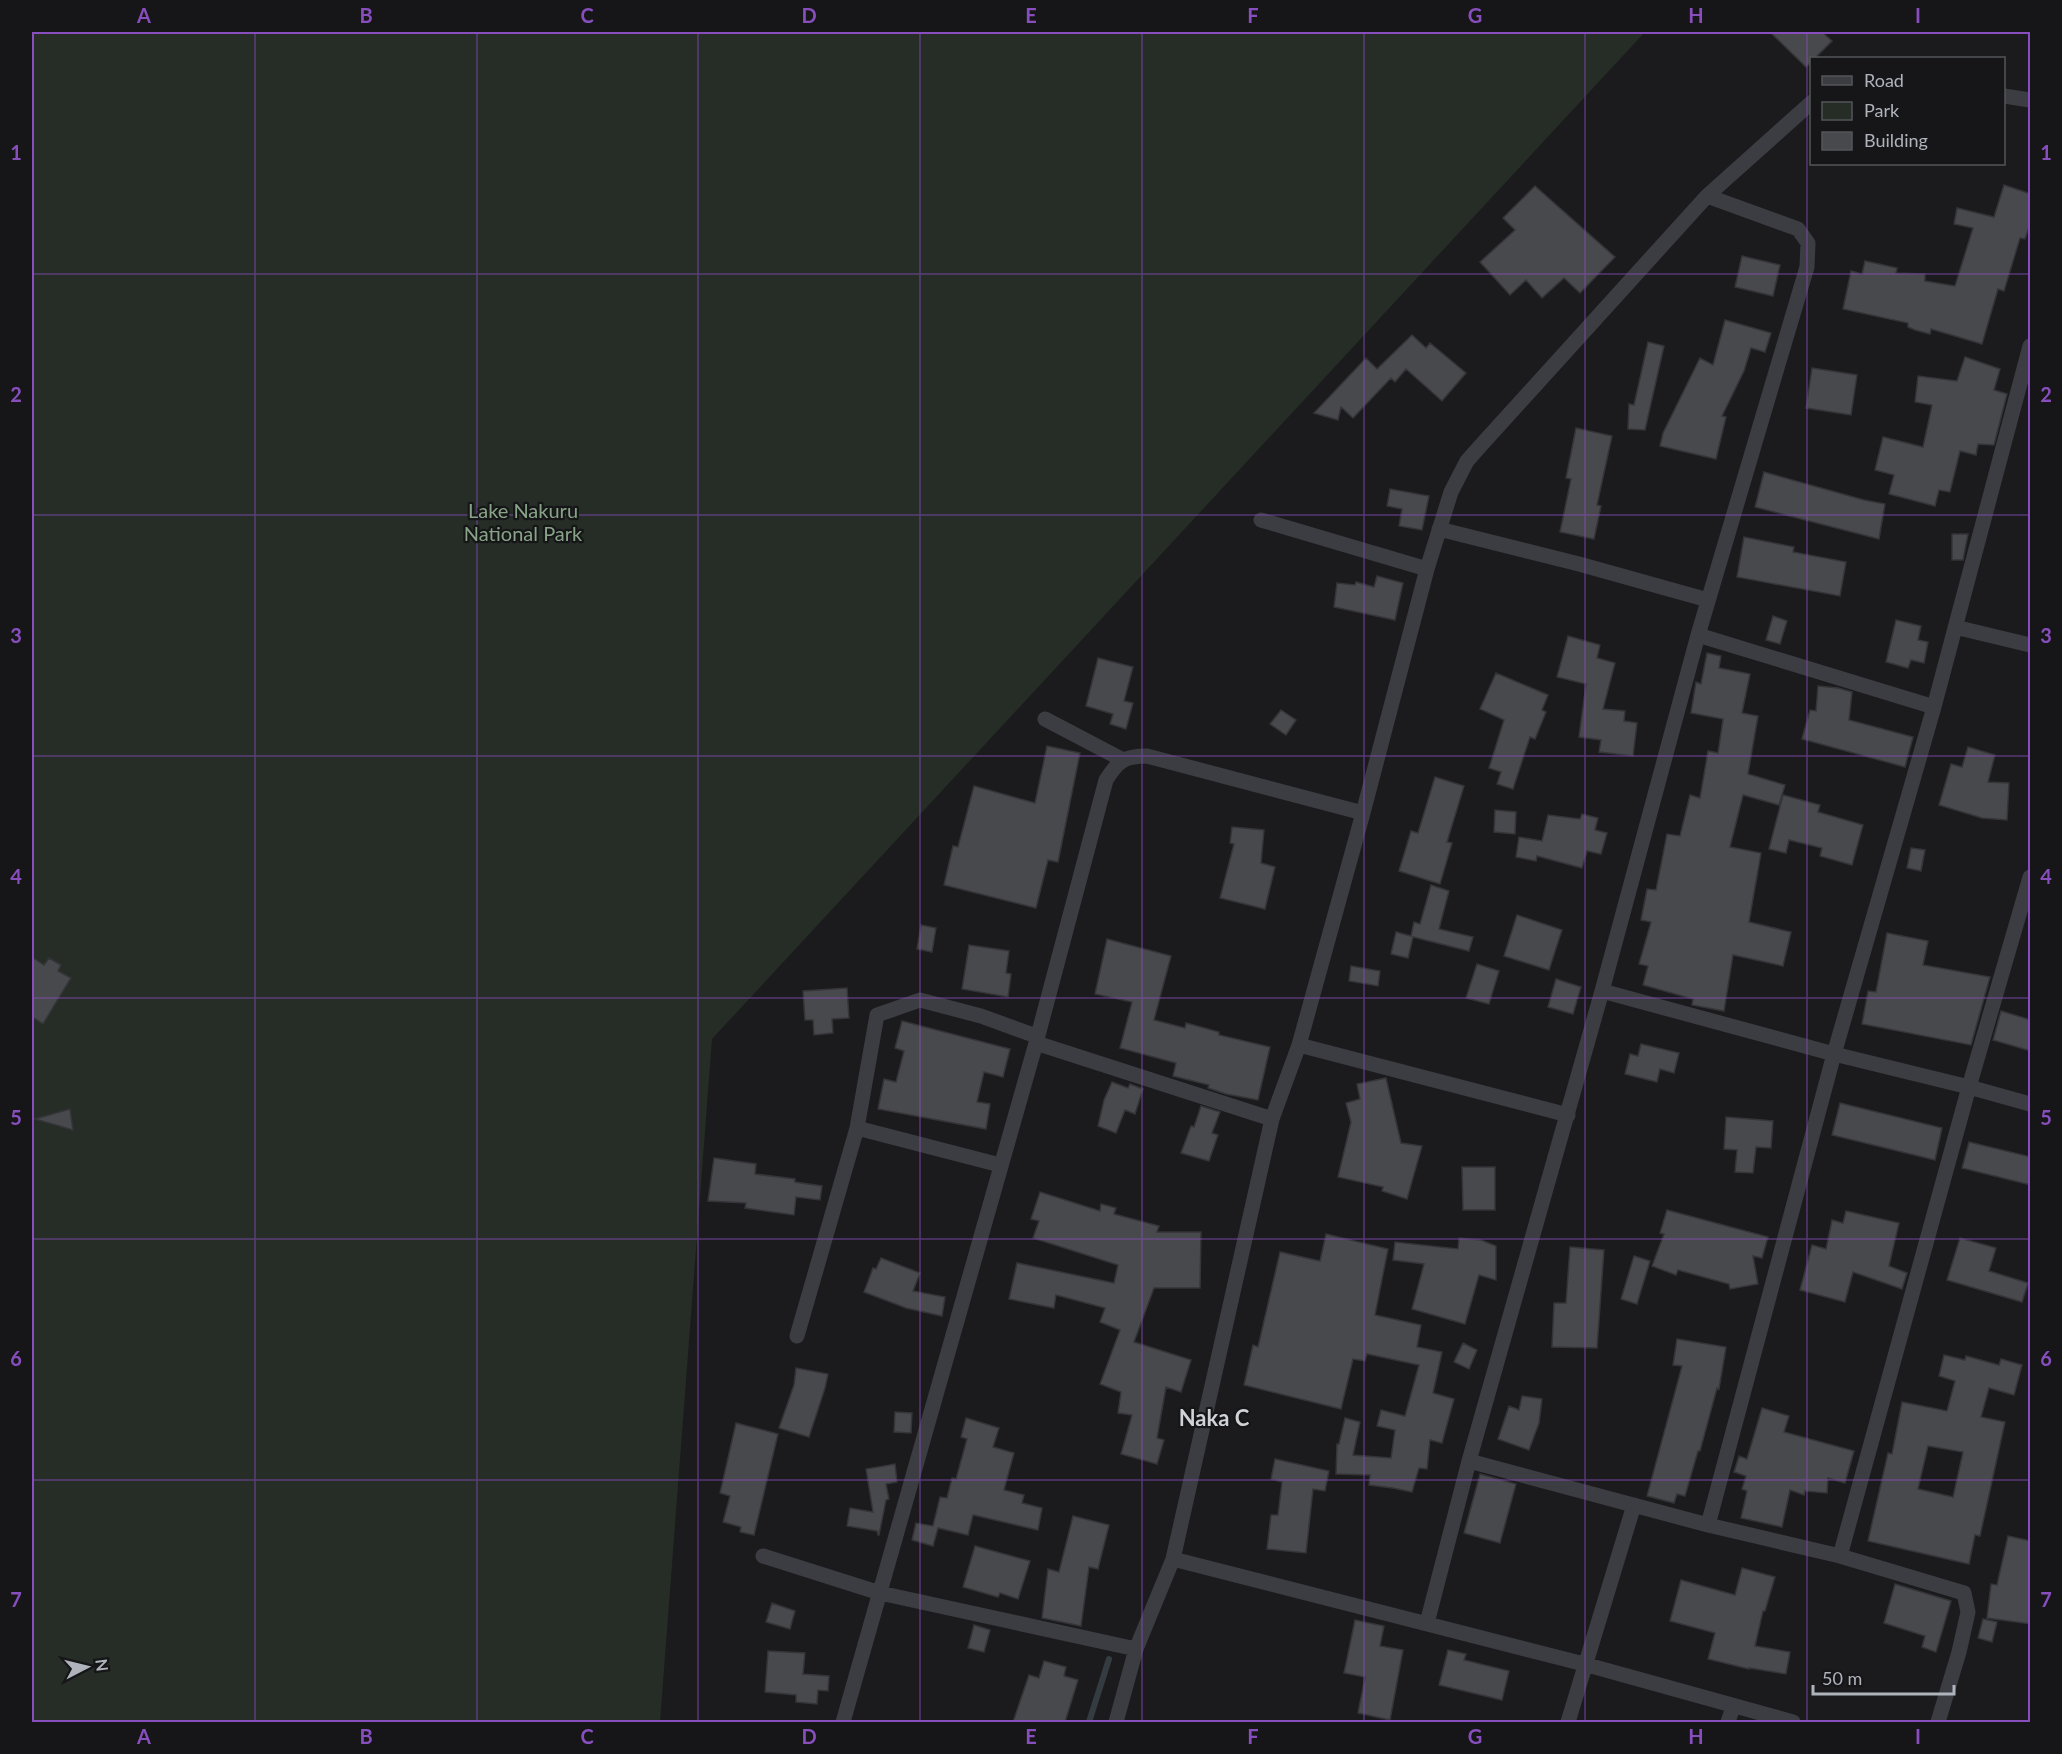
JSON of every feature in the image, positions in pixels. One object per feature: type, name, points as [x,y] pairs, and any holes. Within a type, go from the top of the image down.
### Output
[{"type":"street","points":[[2005,96],[2031,100]]},
{"type":"street","points":[[1116,1722],[1136,1649],[1173,1559],[1272,1119],[1299,1045],[1427,569],[1451,492],[1467,461],[1707,196],[1810,104]]},
{"type":"street","points":[[1427,1623],[1469,1461],[1568,1115],[1698,634],[1809,257],[1808,243],[1798,229],[1707,196]]},
{"type":"street","points":[[1708,1525],[1834,1054],[1934,707],[2031,346]]},
{"type":"street","points":[[1261,520],[1427,569]]},
{"type":"street","points":[[1439,529],[1579,564],[1708,600]]},
{"type":"street","points":[[1955,627],[2031,645]]},
{"type":"street","points":[[1698,634],[1934,707]]},
{"type":"street","points":[[1045,719],[1124,760]]},
{"type":"street","points":[[843,1722],[1036,1040],[1106,780],[1114,767],[1124,760],[1132,756],[1147,756],[1363,813]]},
{"type":"street","points":[[1840,1556],[1969,1087],[2031,877]]},
{"type":"street","points":[[1602,991],[1834,1054],[2031,1104]]},
{"type":"street","points":[[796,1336],[856,1128],[877,1015],[920,1000],[981,1016],[1036,1040],[1272,1119]]},
{"type":"street","points":[[1299,1045],[1568,1115]]},
{"type":"street","points":[[856,1128],[1000,1165]]},
{"type":"street","points":[[1469,1461],[1708,1525],[1840,1556],[1964,1593],[1968,1612],[1959,1652],[1938,1722]]},
{"type":"street","points":[[1568,1722],[1634,1504]]},
{"type":"street","points":[[763,1556],[880,1593],[1136,1649]]},
{"type":"street","points":[[1173,1559],[1584,1664],[1793,1722]]},
{"type":"street","points":[[1728,1722],[1733,1707]]},
{"type":"green space","name":"Lake Nakuru National Park","points":[[32,32],[1645,32],[712,1039],[660,1722],[32,1722]]},
{"type":"building","points":[[1770,32],[1822,32],[1832,41],[1816,57],[1810,57],[1810,64],[1806,67]]},
{"type":"building","points":[[2004,185],[2031,194],[2031,221],[2025,239],[2020,238],[2004,291],[1998,289],[1982,344],[1931,329],[1930,334],[1908,327],[1908,323],[1843,309],[1851,271],[1862,274],[1865,261],[1897,268],[1896,273],[1925,274],[1925,281],[1955,286],[1973,228],[1954,224],[1957,208],[1994,217]]},
{"type":"building","points":[[1535,186],[1615,257],[1580,293],[1564,278],[1542,298],[1526,280],[1510,295],[1480,262],[1515,230],[1503,218]]},
{"type":"building","points":[[1742,256],[1780,265],[1773,296],[1735,287]]},
{"type":"building","points":[[1725,320],[1771,333],[1765,352],[1751,348],[1744,371],[1722,416],[1726,417],[1716,459],[1660,446],[1663,433],[1700,358],[1713,365]]},
{"type":"building","points":[[1412,335],[1426,348],[1430,343],[1466,373],[1442,401],[1406,369],[1395,382],[1391,378],[1353,418],[1341,407],[1338,420],[1314,413],[1366,358],[1377,369]]},
{"type":"building","points":[[1648,342],[1664,346],[1645,430],[1628,429],[1629,404],[1634,405]]},
{"type":"building","points":[[1965,357],[2000,369],[1994,390],[2007,394],[1994,445],[1978,444],[1976,455],[1960,451],[1950,492],[1939,490],[1935,506],[1889,494],[1894,475],[1875,470],[1883,437],[1923,447],[1932,405],[1915,402],[1918,376],[1957,381]]},
{"type":"building","points":[[1812,368],[1857,375],[1851,415],[1806,408]]},
{"type":"building","points":[[1576,428],[1612,436],[1597,505],[1601,506],[1594,539],[1560,532],[1571,479],[1566,478]]},
{"type":"building","points":[[1764,472],[1885,504],[1879,539],[1755,507]]},
{"type":"building","points":[[1390,489],[1429,496],[1422,530],[1399,526],[1402,509],[1387,506]]},
{"type":"building","points":[[1952,534],[1968,534],[1963,560],[1952,560]]},
{"type":"building","points":[[1744,537],[1794,547],[1793,552],[1846,562],[1840,596],[1737,577]]},
{"type":"building","points":[[1377,576],[1403,583],[1395,620],[1334,607],[1337,583],[1355,585],[1356,582],[1374,587]]},
{"type":"building","points":[[1773,616],[1787,621],[1780,644],[1766,640]]},
{"type":"building","points":[[1896,620],[1921,626],[1918,640],[1928,642],[1924,663],[1911,660],[1908,668],[1886,662]]},
{"type":"building","points":[[1568,636],[1600,645],[1597,658],[1615,663],[1603,709],[1625,711],[1624,721],[1637,723],[1633,756],[1599,752],[1601,740],[1579,737],[1586,684],[1557,677]]},
{"type":"building","points":[[1707,653],[1721,656],[1719,668],[1750,674],[1742,713],[1758,716],[1748,774],[1785,785],[1779,805],[1743,795],[1730,847],[1761,853],[1749,922],[1791,932],[1783,966],[1733,955],[1724,1011],[1692,1005],[1693,999],[1643,985],[1648,966],[1639,964],[1651,922],[1641,920],[1647,889],[1656,890],[1667,834],[1680,836],[1690,795],[1700,798],[1708,751],[1718,753],[1723,719],[1691,713],[1696,682],[1701,684]]},
{"type":"building","points":[[1098,658],[1133,667],[1124,701],[1133,703],[1126,729],[1110,724],[1113,714],[1086,706]]},
{"type":"building","points":[[1496,673],[1548,695],[1542,710],[1546,712],[1535,739],[1530,737],[1513,789],[1497,784],[1501,772],[1489,768],[1504,720],[1480,709]]},
{"type":"building","points":[[1818,686],[1852,692],[1849,720],[1913,737],[1905,767],[1802,739],[1810,710],[1816,711]]},
{"type":"building","points":[[1281,710],[1296,720],[1286,735],[1270,724]]},
{"type":"building","points":[[1047,746],[1080,753],[1058,862],[1048,860],[1036,908],[944,885],[953,846],[958,847],[974,786],[1035,803]]},
{"type":"building","points":[[1968,747],[1995,755],[1988,782],[2009,783],[2007,820],[1982,818],[1939,805],[1951,764],[1962,767]]},
{"type":"building","points":[[1435,777],[1464,786],[1447,842],[1452,843],[1440,884],[1399,871],[1411,831],[1418,833]]},
{"type":"building","points":[[1783,795],[1820,805],[1818,812],[1863,825],[1852,865],[1820,856],[1822,848],[1789,840],[1786,853],[1769,849]]},
{"type":"building","points":[[1495,810],[1516,812],[1515,834],[1494,832]]},
{"type":"building","points":[[1582,814],[1598,818],[1595,830],[1607,833],[1601,854],[1587,851],[1582,868],[1537,856],[1536,861],[1516,857],[1519,837],[1542,841],[1548,815],[1580,819]]},
{"type":"building","points":[[1232,827],[1264,830],[1261,863],[1275,867],[1265,909],[1220,898],[1234,844],[1230,843]]},
{"type":"building","points":[[1911,848],[1925,850],[1921,871],[1907,868]]},
{"type":"building","points":[[1431,885],[1449,891],[1439,929],[1473,937],[1469,951],[1413,937],[1408,958],[1391,954],[1396,932],[1411,936],[1414,922],[1420,924]]},
{"type":"building","points":[[1517,915],[1562,930],[1549,970],[1504,956]]},
{"type":"building","points":[[921,925],[936,928],[932,952],[917,949]]},
{"type":"building","points":[[1887,933],[1928,941],[1923,965],[1990,977],[1971,1045],[1862,1024],[1868,991],[1876,992]]},
{"type":"building","points":[[1107,939],[1171,956],[1154,1020],[1185,1028],[1186,1023],[1219,1032],[1219,1035],[1270,1047],[1258,1100],[1226,1094],[1208,1088],[1209,1085],[1173,1076],[1176,1063],[1120,1048],[1132,1002],[1095,994]]},
{"type":"building","points":[[969,945],[1009,951],[1006,973],[1011,974],[1008,997],[962,989]]},
{"type":"building","points":[[32,957],[44,965],[49,958],[61,965],[58,971],[71,978],[43,1024],[32,1017]]},
{"type":"building","points":[[1477,964],[1499,971],[1489,1004],[1466,998]]},
{"type":"building","points":[[1351,966],[1380,971],[1378,986],[1349,981]]},
{"type":"building","points":[[1556,979],[1581,987],[1573,1014],[1548,1007]]},
{"type":"building","points":[[847,988],[849,1018],[832,1019],[833,1033],[814,1035],[813,1020],[805,1020],[803,991]]},
{"type":"building","points":[[2001,1011],[2031,1020],[2031,1051],[1993,1040]]},
{"type":"building","points":[[902,1021],[1010,1049],[1003,1077],[984,1072],[977,1102],[990,1104],[986,1129],[878,1109],[884,1079],[896,1082],[904,1051],[895,1048]]},
{"type":"building","points":[[1641,1044],[1679,1053],[1674,1073],[1660,1069],[1657,1082],[1625,1074],[1630,1054],[1638,1056]]},
{"type":"building","points":[[1386,1078],[1401,1143],[1422,1146],[1407,1199],[1382,1191],[1383,1187],[1338,1177],[1351,1122],[1346,1103],[1360,1099],[1357,1084]]},
{"type":"building","points":[[1112,1082],[1128,1088],[1130,1084],[1143,1089],[1135,1114],[1125,1110],[1116,1133],[1098,1126],[1104,1100]]},
{"type":"building","points":[[1840,1103],[1942,1128],[1935,1160],[1832,1135]]},
{"type":"building","points":[[1201,1106],[1220,1112],[1212,1133],[1218,1135],[1209,1161],[1181,1153]]},
{"type":"building","points":[[70,1109],[73,1130],[35,1119]]},
{"type":"building","points":[[1726,1117],[1773,1121],[1771,1148],[1756,1147],[1753,1173],[1735,1172],[1737,1150],[1724,1149]]},
{"type":"building","points":[[1969,1142],[2031,1157],[2031,1185],[1962,1168]]},
{"type":"building","points":[[714,1158],[756,1164],[755,1174],[795,1179],[795,1182],[822,1186],[820,1200],[796,1197],[794,1215],[745,1208],[746,1203],[708,1201]]},
{"type":"building","points":[[1462,1167],[1495,1167],[1495,1210],[1463,1210]]},
{"type":"building","points":[[1040,1192],[1100,1211],[1101,1204],[1116,1208],[1114,1214],[1159,1226],[1157,1232],[1201,1232],[1200,1288],[1154,1288],[1134,1342],[1191,1360],[1181,1392],[1166,1387],[1157,1438],[1164,1440],[1157,1464],[1121,1454],[1132,1415],[1118,1413],[1121,1392],[1100,1384],[1120,1330],[1100,1322],[1105,1308],[1056,1295],[1054,1308],[1009,1299],[1017,1263],[1114,1283],[1118,1265],[1033,1238],[1039,1221],[1031,1219]]},
{"type":"building","points":[[1667,1210],[1768,1237],[1762,1258],[1753,1256],[1758,1284],[1730,1289],[1729,1284],[1678,1270],[1676,1275],[1652,1266],[1664,1234],[1660,1233]]},
{"type":"building","points":[[1846,1211],[1899,1223],[1889,1266],[1907,1273],[1902,1289],[1853,1272],[1845,1302],[1800,1290],[1812,1245],[1826,1249],[1832,1220],[1843,1223]]},
{"type":"building","points":[[1326,1234],[1388,1249],[1375,1315],[1421,1325],[1417,1347],[1442,1352],[1433,1393],[1454,1399],[1442,1443],[1430,1440],[1427,1469],[1419,1468],[1412,1492],[1369,1485],[1370,1475],[1336,1474],[1337,1444],[1339,1444],[1345,1418],[1360,1422],[1353,1455],[1391,1458],[1395,1430],[1377,1426],[1381,1410],[1405,1416],[1419,1365],[1367,1354],[1365,1361],[1353,1359],[1341,1409],[1244,1385],[1253,1345],[1258,1347],[1280,1252],[1320,1261]]},
{"type":"building","points":[[1459,1238],[1481,1240],[1496,1246],[1496,1280],[1479,1275],[1465,1324],[1412,1309],[1424,1264],[1393,1260],[1395,1242],[1458,1249]]},
{"type":"building","points":[[1960,1238],[1996,1248],[1989,1271],[2028,1283],[2022,1302],[1947,1280]]},
{"type":"building","points":[[1570,1247],[1604,1250],[1597,1348],[1552,1347],[1554,1303],[1566,1303]]},
{"type":"building","points":[[1634,1256],[1650,1261],[1637,1304],[1621,1299]]},
{"type":"building","points":[[881,1258],[920,1273],[913,1291],[945,1297],[942,1316],[906,1308],[864,1292],[873,1268],[876,1269]]},
{"type":"building","points":[[1677,1339],[1726,1347],[1719,1389],[1717,1388],[1685,1496],[1677,1494],[1674,1503],[1647,1496],[1682,1366],[1673,1365]]},
{"type":"building","points":[[1463,1343],[1477,1350],[1469,1369],[1454,1362]]},
{"type":"building","points":[[1944,1355],[1965,1360],[1966,1356],[1999,1365],[2001,1359],[2022,1365],[2014,1395],[1989,1388],[1981,1417],[2005,1422],[1980,1536],[1975,1535],[1969,1564],[1868,1541],[1888,1453],[1892,1454],[1902,1402],[1947,1411],[1955,1381],[1939,1376]],"holes":[[[1928,1446],[1963,1452],[1953,1497],[1918,1489]]]},
{"type":"building","points":[[796,1368],[828,1374],[809,1437],[779,1428],[794,1385]]},
{"type":"building","points":[[1522,1396],[1542,1399],[1539,1423],[1529,1450],[1498,1439],[1509,1406],[1519,1410]]},
{"type":"building","points":[[1762,1408],[1789,1416],[1784,1432],[1854,1451],[1845,1483],[1828,1478],[1827,1493],[1805,1491],[1804,1495],[1790,1490],[1782,1527],[1741,1518],[1747,1491],[1742,1489],[1746,1476],[1734,1472],[1739,1456],[1747,1459]]},
{"type":"building","points":[[895,1412],[912,1413],[911,1433],[894,1432]]},
{"type":"building","points":[[966,1418],[999,1428],[993,1447],[1014,1453],[1004,1490],[1024,1495],[1022,1503],[1042,1508],[1038,1530],[973,1515],[968,1535],[938,1528],[933,1546],[912,1540],[916,1523],[933,1526],[940,1497],[947,1498],[952,1478],[956,1479],[967,1439],[961,1437]]},
{"type":"building","points":[[736,1423],[778,1434],[754,1535],[740,1532],[741,1527],[723,1522],[730,1496],[720,1493]]},
{"type":"building","points":[[1275,1459],[1329,1471],[1325,1491],[1313,1489],[1306,1553],[1267,1549],[1271,1515],[1278,1515],[1282,1482],[1271,1479]]},
{"type":"building","points":[[895,1464],[897,1482],[886,1484],[889,1499],[886,1500],[879,1535],[877,1531],[847,1526],[850,1508],[873,1512],[866,1469]]},
{"type":"building","points":[[1480,1474],[1516,1484],[1500,1543],[1464,1533]]},
{"type":"building","points":[[1073,1516],[1109,1525],[1098,1569],[1089,1567],[1081,1626],[1042,1618],[1048,1569],[1059,1572]]},
{"type":"building","points":[[2008,1536],[2031,1541],[2031,1624],[1987,1618],[1991,1584],[1997,1585]]},
{"type":"building","points":[[975,1546],[1030,1561],[1018,1599],[1000,1593],[998,1597],[963,1587]]},
{"type":"building","points":[[1742,1568],[1775,1577],[1765,1611],[1763,1611],[1755,1646],[1790,1652],[1786,1674],[1749,1669],[1708,1659],[1715,1633],[1670,1621],[1681,1580],[1735,1595]]},
{"type":"building","points":[[1895,1584],[1951,1601],[1936,1652],[1922,1647],[1925,1636],[1884,1623]]},
{"type":"building","points":[[772,1603],[795,1611],[790,1629],[766,1622]]},
{"type":"building","points":[[1983,1619],[1997,1622],[1992,1642],[1978,1638]]},
{"type":"building","points":[[1355,1620],[1384,1626],[1380,1646],[1403,1650],[1390,1720],[1358,1713],[1365,1677],[1344,1673]]},
{"type":"building","points":[[974,1625],[990,1630],[984,1652],[968,1648]]},
{"type":"building","points":[[1448,1650],[1466,1654],[1464,1660],[1509,1671],[1502,1700],[1439,1685]]},
{"type":"building","points":[[768,1651],[805,1653],[803,1674],[829,1676],[828,1691],[818,1690],[817,1704],[796,1702],[796,1695],[765,1692]]},
{"type":"building","points":[[1044,1661],[1066,1667],[1064,1676],[1078,1680],[1065,1722],[1013,1722],[1029,1675],[1039,1678]]},
{"type":"waterway","points":[[1089,1722],[1109,1659]]},
{"type":"district","name":"Naka C","points":[[1214,1417]]}]
